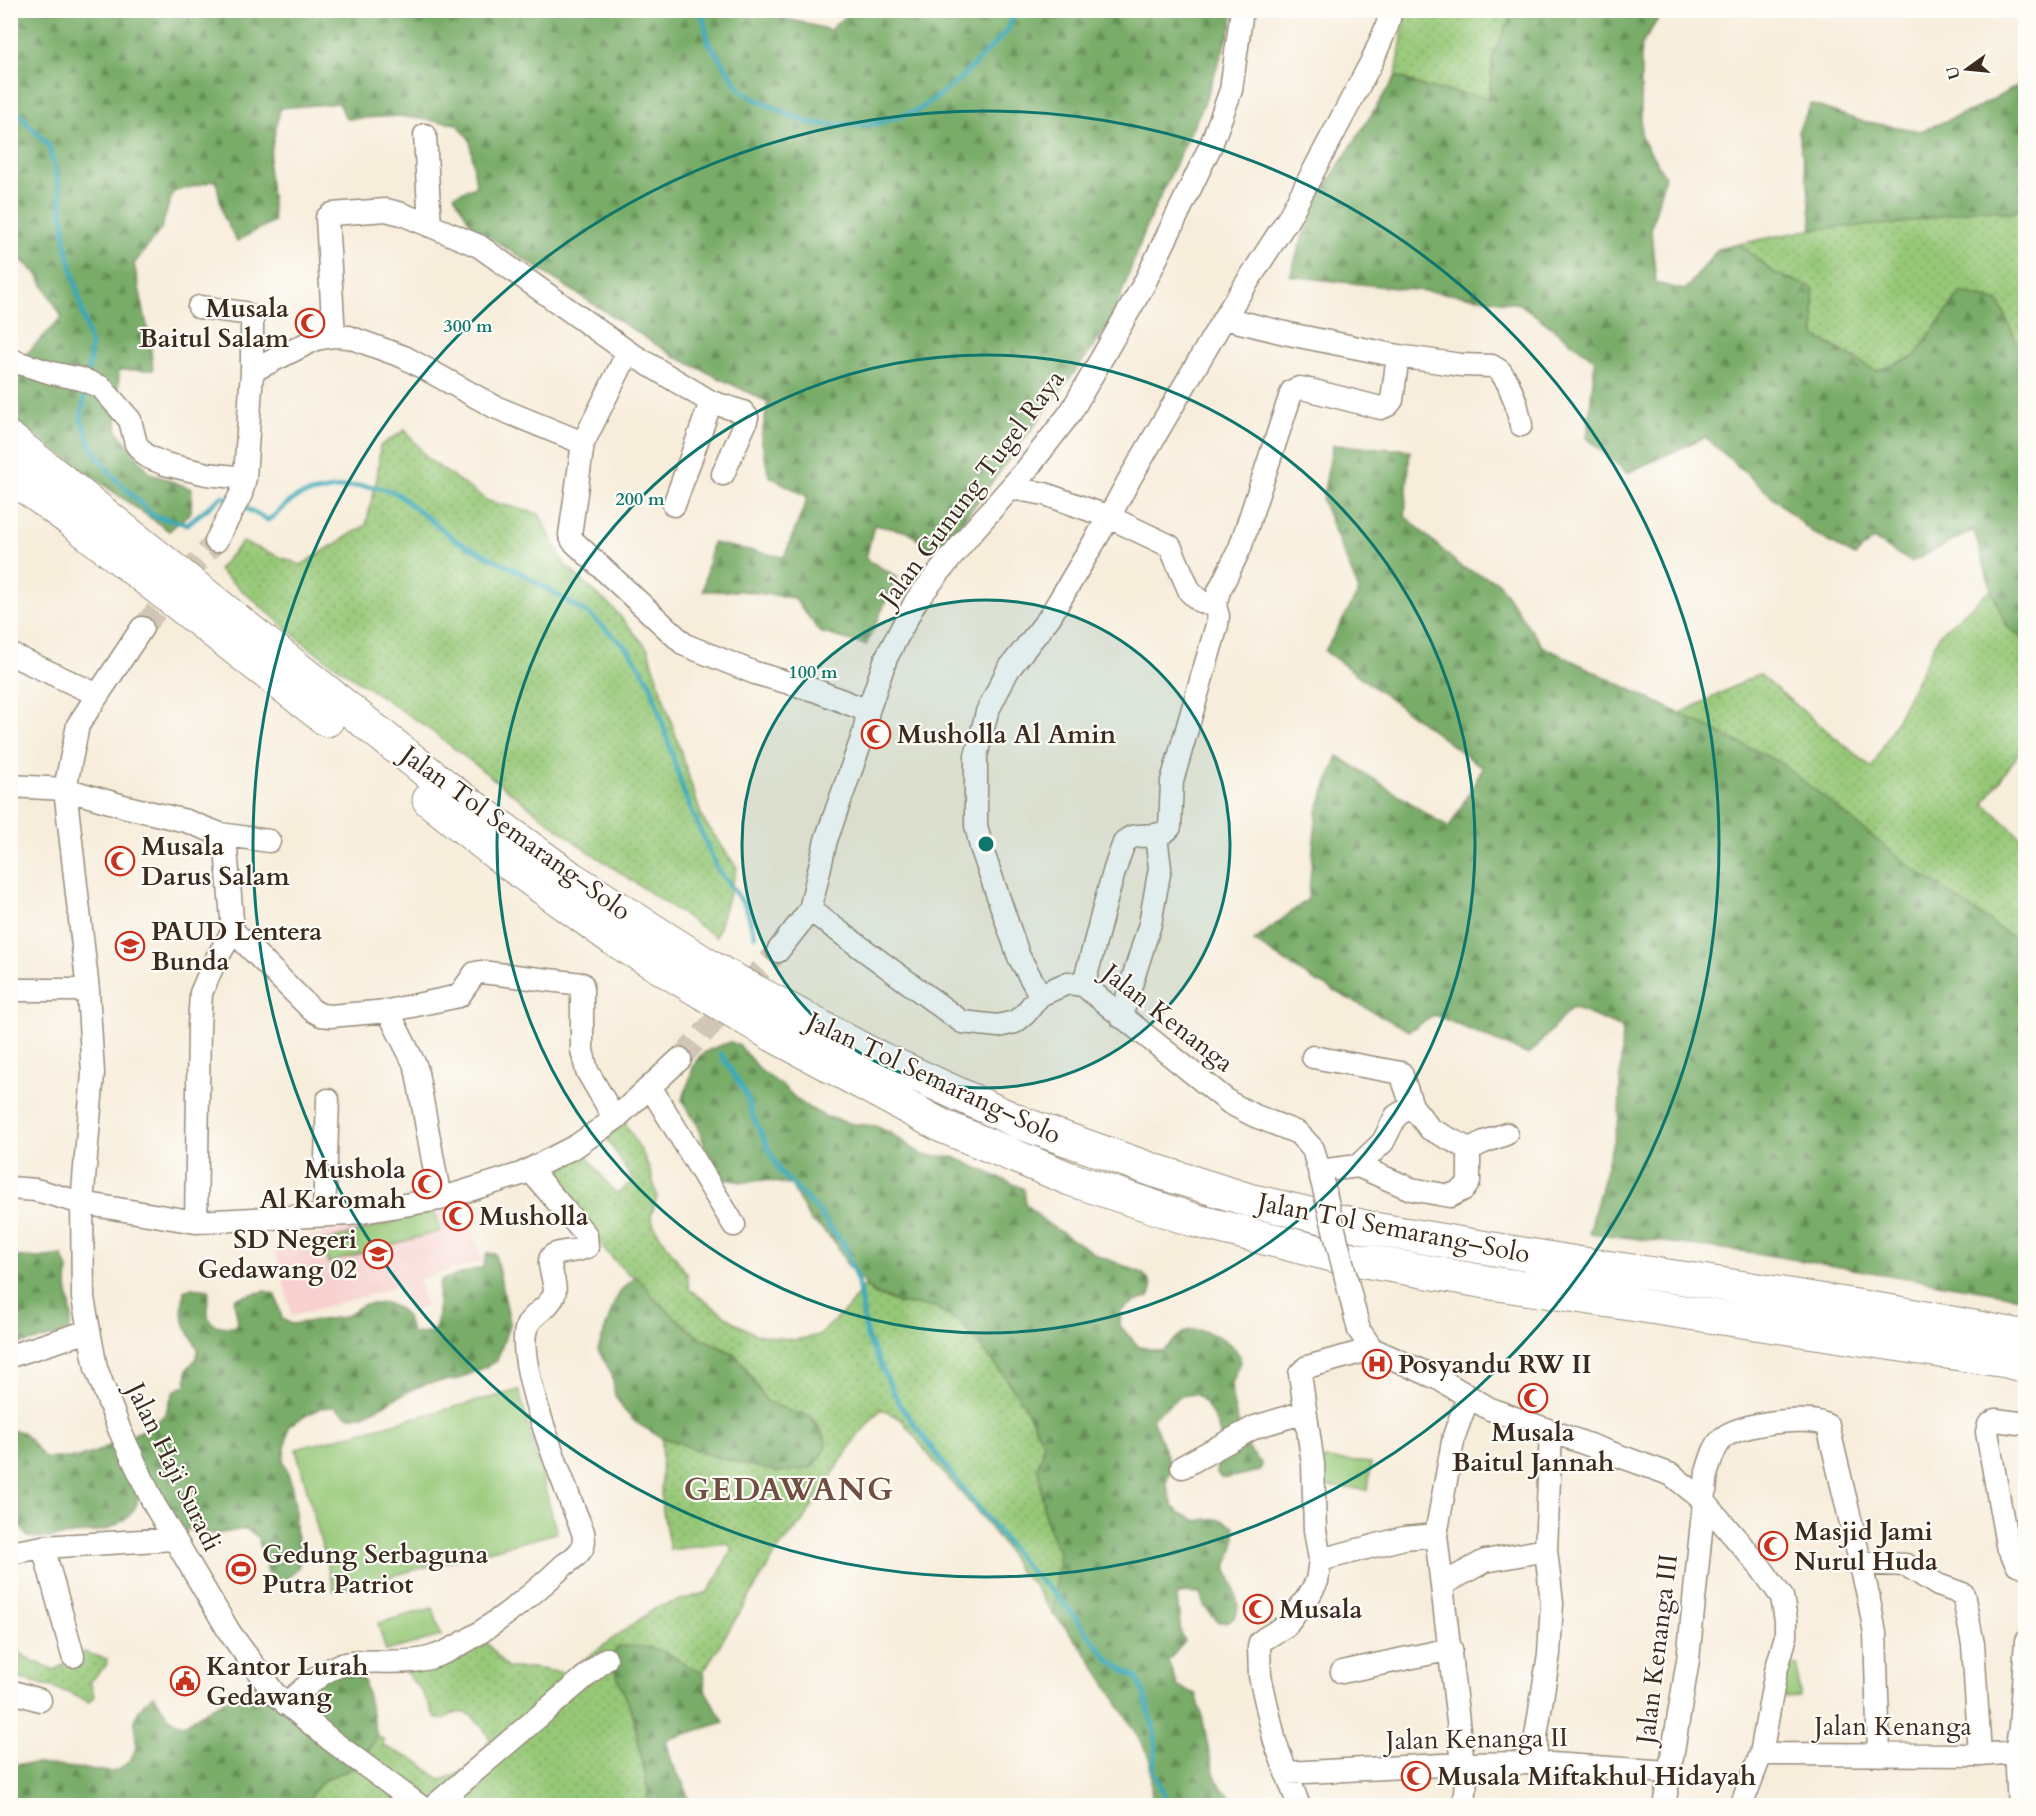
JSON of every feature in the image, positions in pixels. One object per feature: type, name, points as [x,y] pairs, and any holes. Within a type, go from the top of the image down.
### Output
[{"type":"highway","name":"Jalan Tol Semarang–Solo","points":[[10,439],[445,786],[571,878],[722,974],[869,1053],[1021,1123],[1153,1170],[1249,1200],[1374,1229],[1865,1307],[2025,1337]]},
{"type":"highway","name":"Jalan Tol Semarang–Solo","points":[[10,476],[86,532],[507,862],[612,938],[773,1035],[942,1126],[1070,1179],[1193,1220],[1336,1256],[1492,1283],[1796,1327],[2025,1366]]},
{"type":"street","name":"Jalan Gunung Tugel Raya","points":[[810,910],[826,840],[864,732],[868,711],[886,658],[916,602],[1071,412],[1144,284],[1206,156],[1231,90],[1242,10]]},
{"type":"street","points":[[1040,995],[1019,957],[981,847],[976,825],[976,756],[987,712],[1008,670],[1049,618],[1224,318],[1294,209],[1372,61],[1387,26],[1391,10]]},
{"type":"street","points":[[425,135],[430,226]]},
{"type":"street","points":[[334,336],[327,218],[330,215],[386,210],[402,214],[479,246],[628,352],[711,402],[743,412],[747,417],[723,474]]},
{"type":"street","points":[[199,307],[249,315],[252,320],[252,371],[240,494],[216,541]]},
{"type":"street","points":[[1224,318],[1398,356],[1461,365],[1492,366],[1508,383],[1521,424]]},
{"type":"street","points":[[252,371],[316,339],[334,336],[349,337],[405,357],[495,407],[583,443]]},
{"type":"street","points":[[628,352],[583,443],[570,532],[573,542],[686,645],[754,672],[817,691],[868,711]]},
{"type":"street","points":[[1083,985],[1107,893],[1124,843],[1133,836],[1156,837],[1166,833],[1170,827],[1172,781],[1217,625],[1218,616],[1215,606],[1219,591],[1240,548],[1292,391],[1299,388],[1306,389],[1381,408],[1392,400],[1398,356]]},
{"type":"street","points":[[10,358],[16,362],[91,383],[130,420],[136,444],[146,456],[165,464],[207,474],[240,494]]},
{"type":"street","points":[[674,506],[711,402]]},
{"type":"street","points":[[1011,488],[1045,494],[1109,518],[1170,546],[1190,592],[1200,600],[1215,606]]},
{"type":"street","name":"Jalan Haji Suradi","points":[[142,628],[78,726],[65,789],[88,990],[93,1073],[82,1203],[83,1298],[96,1368],[120,1431],[154,1504],[230,1633],[274,1693],[332,1741],[420,1806]]},
{"type":"street","points":[[10,654],[98,695]]},
{"type":"street","points":[[10,786],[65,789],[186,821],[220,834],[269,841]]},
{"type":"street","points":[[196,1222],[201,993],[214,963],[233,932],[226,849],[220,834]]},
{"type":"street","points":[[1121,1017],[1150,924],[1160,868],[1156,837]]},
{"type":"street","points":[[778,951],[810,910]]},
{"type":"street","name":"Jalan Kenanga","points":[[810,910],[962,1022],[998,1026],[1015,1022],[1025,1014],[1040,995],[1068,983],[1083,985],[1230,1103],[1298,1133],[1313,1149],[1359,1330],[1372,1349]]},
{"type":"street","points":[[233,932],[312,1010],[321,1015],[388,1011],[459,996],[475,973],[481,972],[578,982],[583,987],[582,1050],[587,1071],[615,1119]]},
{"type":"street","points":[[10,990],[88,990]]},
{"type":"street","points":[[388,1011],[416,1067],[440,1199]]},
{"type":"street","points":[[1313,1057],[1401,1073],[1412,1106],[1430,1129],[1469,1149]]},
{"type":"street","points":[[10,1188],[36,1190],[82,1203],[196,1222],[350,1214],[440,1199],[530,1170],[576,1146],[615,1119],[680,1059]]},
{"type":"street","points":[[651,1088],[734,1225]]},
{"type":"street","points":[[324,1215],[328,1100]]},
{"type":"street","points":[[1321,1176],[1358,1166],[1383,1142],[1396,1116],[1412,1106]]},
{"type":"street","points":[[1469,1149],[1506,1134]]},
{"type":"street","points":[[1358,1166],[1412,1190],[1450,1196],[1464,1189],[1468,1182],[1469,1149]]},
{"type":"street","points":[[286,1704],[325,1672],[339,1666],[361,1662],[411,1662],[432,1658],[463,1642],[486,1628],[551,1578],[582,1549],[585,1539],[584,1532],[562,1481],[528,1376],[525,1334],[531,1320],[553,1298],[556,1285],[549,1259],[553,1255],[580,1250],[586,1247],[587,1242],[586,1235],[530,1170]]},
{"type":"street","points":[[10,1356],[89,1331]]},
{"type":"street","points":[[1299,1806],[1275,1742],[1260,1676],[1259,1647],[1260,1642],[1287,1625],[1317,1581],[1320,1560],[1315,1530],[1313,1464],[1300,1374],[1307,1367],[1372,1349],[1439,1379],[1490,1409],[1672,1475],[1703,1500],[1761,1568],[1782,1597],[1786,1636],[1776,1671],[1761,1754],[1741,1806]]},
{"type":"street","points":[[1464,1806],[1465,1764],[1436,1535],[1454,1436],[1468,1397]]},
{"type":"street","points":[[1182,1467],[1255,1427],[1305,1412]]},
{"type":"street","name":"Jalan Kenanga III","points":[[1664,1806],[1688,1660],[1707,1472],[1718,1443],[1732,1431],[1786,1420],[1818,1421],[1828,1426],[1860,1563]]},
{"type":"street","points":[[2025,1424],[1996,1420],[1989,1425],[1987,1432],[2007,1545],[2018,1564],[2025,1567]]},
{"type":"street","points":[[1536,1763],[1536,1736],[1549,1654],[1552,1603],[1546,1550],[1551,1431]]},
{"type":"street","points":[[1320,1560],[1404,1538],[1436,1535]]},
{"type":"street","points":[[10,1553],[43,1547],[174,1539]]},
{"type":"street","points":[[43,1547],[73,1656]]},
{"type":"street","points":[[1443,1584],[1485,1561],[1546,1550]]},
{"type":"street","points":[[1879,1755],[1875,1634],[1860,1563],[1906,1565],[1938,1585],[1964,1594],[1973,1644],[1980,1755]]},
{"type":"street","points":[[2019,1806],[2020,1728],[2025,1641]]},
{"type":"street","points":[[1342,1672],[1451,1649]]},
{"type":"street","points":[[434,1806],[606,1659]]},
{"type":"street","points":[[10,1691],[40,1701]]},
{"type":"street","name":"Jalan Kenanga","points":[[1761,1754],[1980,1755],[2020,1750]]},
{"type":"street","name":"Jalan Kenanga II","points":[[1286,1773],[1465,1764],[1536,1763],[1669,1772]]},
{"type":"shaded area","name":"SD Negeri Gedawang 02","points":[[464,1198],[482,1262],[419,1279],[426,1307],[408,1312],[401,1286],[292,1316],[274,1246]]},
{"type":"green space","points":[[769,10],[777,16],[830,30],[851,10],[1233,11],[1232,25],[1204,104],[1147,225],[1110,325],[965,518],[933,554],[909,532],[874,525],[866,559],[897,577],[866,645],[820,632],[794,598],[742,591],[703,591],[712,543],[784,557],[808,497],[769,476],[761,438],[768,402],[674,356],[472,226],[454,195],[476,186],[470,140],[457,124],[399,116],[346,119],[339,103],[280,108],[268,166],[274,221],[237,241],[224,218],[216,180],[173,192],[161,229],[134,264],[150,340],[153,370],[119,370],[117,431],[150,473],[192,489],[191,512],[169,531],[11,419],[11,370],[62,317],[37,274],[20,259],[11,264],[11,11]]},
{"type":"green space","points":[[1406,11],[1514,11],[1493,55],[1489,98],[1428,88],[1396,76]]},
{"type":"green space","points":[[1514,11],[1663,11],[1641,46],[1641,137],[1665,176],[1651,229],[1656,283],[1685,290],[1718,249],[1739,244],[1774,273],[1813,288],[1815,336],[1876,371],[1914,357],[1961,292],[1999,302],[2025,361],[2025,639],[2007,627],[1991,589],[1974,530],[1911,562],[1873,539],[1855,556],[1813,533],[1705,437],[1627,473],[1587,438],[1595,360],[1520,304],[1290,276],[1311,209],[1396,76],[1428,88],[1489,98],[1493,55]]},
{"type":"green space","points":[[2025,82],[2025,200],[2014,213],[1979,209],[1894,224],[1812,229],[1808,185],[1798,131],[1811,104],[1861,121],[1921,131],[1975,109]]},
{"type":"green space","points":[[2025,200],[2025,364],[1999,302],[1961,292],[1914,357],[1876,371],[1815,336],[1813,288],[1774,273],[1739,244],[1812,229],[1894,224],[1979,209],[2014,213]]},
{"type":"green space","points":[[405,430],[428,459],[488,501],[539,514],[565,565],[614,609],[648,649],[702,818],[737,868],[716,937],[579,845],[429,729],[311,649],[218,570],[242,542],[301,565],[366,525],[377,478],[380,446]]},
{"type":"green space","points":[[1333,445],[1410,450],[1405,516],[1461,567],[1497,581],[1542,646],[1781,763],[1907,864],[2025,946],[2025,1300],[2004,1294],[1749,1252],[1589,1233],[1619,1119],[1622,1028],[1572,1007],[1529,1055],[1435,1015],[1409,1031],[1312,979],[1254,941],[1308,899],[1317,811],[1338,756],[1449,828],[1483,768],[1325,651],[1359,591],[1322,500]]},
{"type":"green space","points":[[1991,589],[2007,627],[2025,639],[2025,744],[1984,803],[2017,834],[2025,847],[2025,946],[1681,713],[1759,674],[1872,768],[1940,634]]},
{"type":"green space","points":[[731,1042],[740,1046],[760,1070],[809,1108],[824,1116],[853,1124],[876,1126],[923,1155],[954,1157],[1024,1189],[1026,1205],[1048,1224],[1097,1255],[1142,1273],[1151,1284],[1151,1294],[1121,1311],[1120,1326],[1139,1347],[1162,1351],[1187,1331],[1201,1330],[1218,1336],[1237,1352],[1240,1362],[1233,1381],[1234,1406],[1247,1446],[1262,1464],[1260,1471],[1227,1478],[1220,1477],[1216,1472],[1221,1443],[1219,1430],[1209,1409],[1195,1394],[1181,1396],[1152,1418],[1171,1467],[1166,1483],[1173,1506],[1178,1512],[1197,1521],[1216,1519],[1234,1526],[1235,1542],[1226,1568],[1236,1593],[1235,1617],[1228,1621],[1218,1622],[1205,1607],[1200,1594],[1185,1593],[1177,1596],[1181,1634],[1185,1641],[1168,1661],[1178,1687],[1196,1694],[1210,1759],[1217,1780],[1236,1805],[1154,1806],[1150,1761],[1146,1751],[1092,1663],[1053,1614],[1059,1553],[1046,1522],[1038,1468],[1044,1444],[1023,1403],[998,1367],[964,1327],[936,1307],[902,1304],[874,1293],[846,1263],[837,1245],[821,1228],[811,1222],[791,1185],[764,1180],[744,1182],[721,1179],[705,1148],[698,1126],[682,1100],[695,1062],[699,1057],[716,1047]]},
{"type":"green space","points":[[624,1121],[651,1173],[657,1197],[651,1216],[655,1228],[687,1274],[689,1289],[737,1324],[755,1334],[795,1340],[819,1335],[848,1308],[865,1285],[874,1294],[902,1304],[936,1307],[964,1327],[998,1367],[1023,1403],[1044,1444],[1038,1468],[1046,1522],[1059,1553],[1053,1614],[1034,1585],[1018,1570],[1005,1547],[977,1511],[901,1419],[881,1409],[855,1439],[802,1522],[778,1550],[703,1672],[693,1669],[666,1652],[610,1658],[633,1714],[648,1789],[648,1805],[310,1806],[314,1790],[320,1784],[360,1766],[377,1736],[384,1740],[383,1746],[417,1761],[441,1780],[465,1770],[475,1761],[490,1740],[481,1725],[467,1714],[453,1714],[442,1720],[435,1717],[420,1689],[409,1677],[405,1666],[456,1654],[486,1642],[507,1668],[533,1668],[565,1673],[657,1607],[708,1592],[732,1550],[728,1543],[670,1550],[661,1501],[662,1438],[703,1453],[778,1472],[815,1465],[822,1451],[823,1433],[809,1415],[792,1412],[766,1401],[743,1363],[731,1352],[697,1336],[656,1300],[636,1277],[627,1273],[605,1250],[548,1177],[581,1153],[587,1156],[616,1194],[633,1181],[606,1137]]},
{"type":"green space","points":[[434,1211],[440,1231],[328,1263],[322,1242]]},
{"type":"green space","points":[[487,1253],[495,1254],[510,1322],[497,1361],[459,1379],[429,1383],[415,1388],[362,1416],[347,1416],[335,1407],[320,1408],[289,1425],[283,1460],[291,1483],[295,1506],[295,1530],[301,1553],[298,1568],[282,1584],[269,1575],[258,1538],[253,1533],[246,1529],[215,1534],[182,1529],[138,1490],[137,1504],[131,1514],[105,1530],[43,1539],[28,1537],[11,1512],[10,1430],[23,1432],[45,1458],[77,1458],[96,1452],[154,1425],[165,1414],[174,1391],[186,1385],[187,1369],[197,1358],[198,1349],[186,1328],[182,1314],[184,1291],[191,1288],[209,1290],[209,1319],[223,1327],[234,1327],[238,1321],[234,1301],[236,1298],[265,1291],[276,1295],[282,1319],[291,1324],[344,1317],[363,1305],[386,1303],[400,1309],[412,1333],[433,1332],[437,1320],[441,1280],[483,1267]]},
{"type":"green space","points":[[62,1255],[68,1269],[67,1286],[72,1317],[69,1333],[11,1346],[11,1256],[39,1258]]},
{"type":"green space","points":[[636,1277],[656,1300],[697,1336],[737,1356],[766,1401],[792,1412],[809,1415],[824,1436],[826,1444],[815,1465],[808,1469],[778,1472],[703,1453],[662,1438],[635,1422],[615,1396],[612,1374],[598,1350],[615,1301],[622,1289]]},
{"type":"green space","points":[[519,1390],[557,1533],[334,1591],[296,1449]]},
{"type":"green space","points":[[1324,1459],[1371,1463],[1368,1490],[1322,1486]]},
{"type":"green space","points":[[433,1608],[441,1636],[386,1651],[378,1623]]},
{"type":"green space","points":[[10,1636],[22,1654],[34,1662],[55,1670],[84,1652],[107,1659],[106,1666],[90,1681],[94,1696],[89,1702],[70,1693],[11,1677]]},
{"type":"green space","points":[[620,1646],[658,1649],[693,1669],[703,1672],[706,1692],[724,1722],[666,1740],[672,1763],[686,1789],[689,1805],[648,1805],[648,1789],[633,1714],[609,1658]]},
{"type":"green space","points":[[1783,1665],[1797,1665],[1799,1697],[1785,1698]]},
{"type":"green space","points":[[306,1669],[335,1675],[357,1676],[364,1680],[377,1736],[360,1766],[320,1784],[314,1790],[310,1805],[11,1805],[10,1764],[38,1764],[112,1772],[122,1767],[135,1751],[136,1717],[140,1709],[154,1695],[170,1718],[184,1725],[238,1691],[281,1685]]},
{"type":"waterway","points":[[701,10],[709,43],[741,90],[755,99],[809,123],[839,125],[875,124],[919,110],[958,81],[1007,31],[1016,10]]},
{"type":"waterway","points":[[10,104],[49,146],[60,191],[66,245],[91,347],[88,377]]},
{"type":"waterway","points":[[86,386],[81,419],[95,453],[111,474],[153,516],[187,524],[223,496],[231,500]]},
{"type":"waterway","points":[[242,506],[268,520],[290,501],[305,494],[356,486],[376,487],[396,493],[457,541],[516,570],[589,614],[629,650],[650,683],[684,793],[717,868],[746,907],[755,936]]},
{"type":"waterway","points":[[721,1054],[747,1096],[753,1117],[780,1172],[821,1214],[844,1244],[858,1283],[867,1337],[900,1405],[949,1471],[1027,1568],[1061,1600],[1110,1661],[1137,1678],[1144,1693],[1155,1735],[1156,1750],[1153,1769],[1169,1806]]},
{"type":"tunnel","points":[[142,628],[216,541]]},
{"type":"tunnel","points":[[680,1059],[778,951]]},
{"type":"place","name":"Musala Baitul Salam","points":[[310,323]]},
{"type":"place","name":"Musholla Al Amin","points":[[876,734]]},
{"type":"place","name":"Musala Darus Salam","points":[[120,861]]},
{"type":"place","name":"PAUD Lentera Bunda","points":[[130,946]]},
{"type":"place","name":"Mushola Al Karomah","points":[[427,1184]]},
{"type":"place","name":"Musholla","points":[[458,1216]]},
{"type":"place","name":"SD Negeri Gedawang 02","points":[[378,1254]]},
{"type":"place","name":"Posyandu RW II","points":[[1377,1364]]},
{"type":"place","name":"Musala Baitul Jannah","points":[[1533,1398]]},
{"type":"place","name":"Masjid Jami Nurul Huda","points":[[1773,1546]]},
{"type":"place","name":"Gedung Serbaguna Putra Patriot","points":[[241,1569]]},
{"type":"place","name":"Musala","points":[[1258,1609]]},
{"type":"place","name":"Kantor Lurah Gedawang","points":[[185,1681]]},
{"type":"place","name":"Musala Miftakhul Hidayah","points":[[1416,1776]]},
{"type":"district","name":"GEDAWANG","points":[[789,1490]]}]
